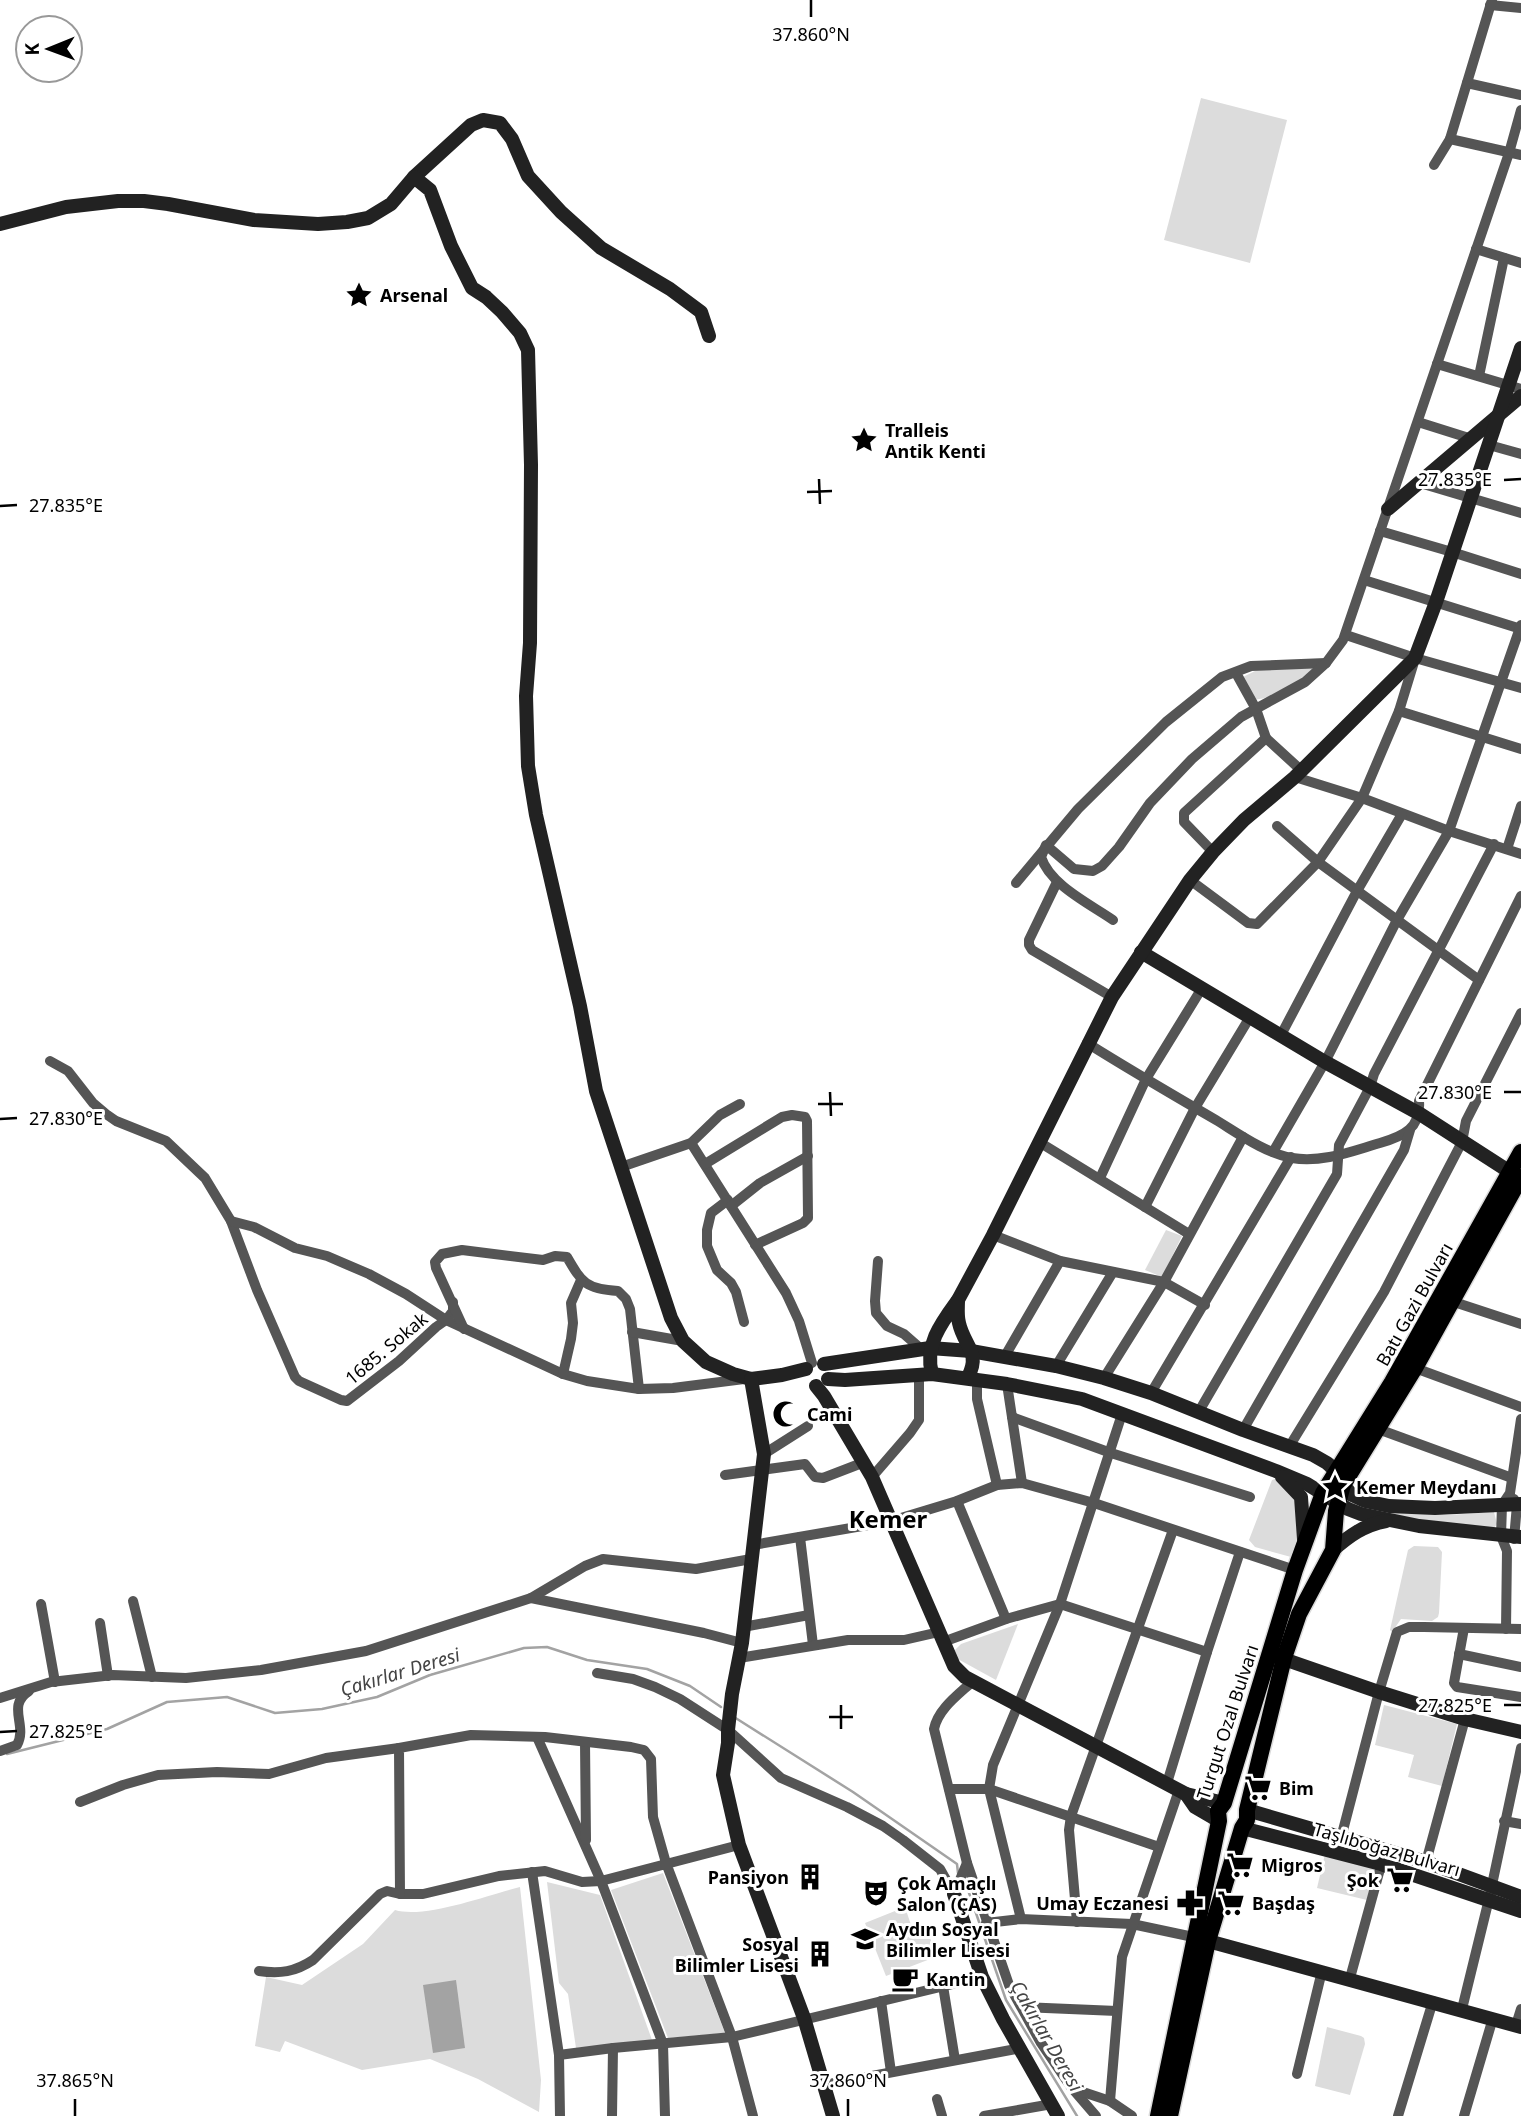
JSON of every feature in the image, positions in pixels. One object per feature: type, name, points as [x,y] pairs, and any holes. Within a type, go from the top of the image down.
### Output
[{"type":"main road","name":"Batı Gazi Bulvarı","points":[[1340,1479],[1392,1382],[1518,1179],[1521,1152]]},
{"type":"main road","points":[[1340,1479],[1378,1429],[1415,1368],[1518,1179]]},
{"type":"main road","name":"Turgut Ozal Bulvarı","points":[[1158,2116],[1201,1939],[1247,1820],[1295,1570],[1323,1493],[1340,1479]]},
{"type":"main road","name":"Turgut Ozal Bulvarı","points":[[1170,2116],[1201,1939],[1219,1821],[1218,1811],[1224,1803],[1277,1656],[1333,1550],[1340,1479]]},
{"type":"main road","points":[[1224,1803],[1237,1800],[1247,1810]]},
{"type":"main road","points":[[1219,1821],[1228,1830],[1242,1828]]},
{"type":"street","points":[[1434,165],[1450,139],[1491,2],[1521,8]]},
{"type":"street","points":[[1466,83],[1521,95]]},
{"type":"street","points":[[1046,845],[1074,869],[1093,871],[1102,866],[1150,803],[1192,759],[1241,718],[1305,682],[1326,663],[1346,635],[1509,153],[1521,110]]},
{"type":"street","points":[[0,224],[66,207],[118,201],[168,204],[254,220],[318,224],[368,218],[391,204],[414,177],[471,125],[483,120],[500,123],[512,139],[528,176],[561,212],[601,248],[670,289],[701,312],[709,336]]},
{"type":"street","points":[[1450,139],[1521,155]]},
{"type":"street","points":[[414,177],[430,190],[451,246],[472,288],[502,312],[520,333],[528,350],[531,465],[530,643],[526,696],[528,766],[536,815],[580,1006],[596,1091],[671,1318],[683,1341],[706,1362],[733,1374],[751,1378]]},
{"type":"street","points":[[1476,249],[1521,263]]},
{"type":"street","points":[[1479,376],[1504,258]]},
{"type":"street","points":[[1190,880],[1248,923],[1256,924],[1318,862],[1362,798],[1399,711],[1499,415],[1515,387],[1521,350]]},
{"type":"street","points":[[1437,364],[1515,387]]},
{"type":"street","points":[[1388,509],[1521,396]]},
{"type":"street","points":[[1418,422],[1472,439]]},
{"type":"street","points":[[1489,444],[1521,454]]},
{"type":"street","points":[[1420,483],[1521,513]]},
{"type":"street","points":[[1380,531],[1521,574]]},
{"type":"street","points":[[1273,1152],[1325,1062],[1397,920],[1449,831],[1521,627],[1364,580]]},
{"type":"street","points":[[1346,635],[1521,688]]},
{"type":"street","points":[[925,1348],[958,1300],[993,1235],[1112,997],[1190,880],[1244,820],[1299,774],[1415,658]]},
{"type":"street","points":[[1016,883],[1078,808],[1166,722],[1222,677],[1251,666],[1326,663]]},
{"type":"street","points":[[1236,673],[1256,709],[1266,738],[1299,774],[1449,831],[1521,854]]},
{"type":"street","points":[[1399,711],[1521,749]]},
{"type":"street","points":[[1213,852],[1184,822],[1184,813],[1266,738]]},
{"type":"street","points":[[1507,849],[1521,806]]},
{"type":"street","points":[[1281,1035],[1357,891],[1402,814]]},
{"type":"street","points":[[1277,826],[1318,862],[1479,980]]},
{"type":"street","points":[[1198,1413],[1337,1174],[1339,1145],[1494,844]]},
{"type":"street","points":[[1046,845],[1041,858],[1058,882],[1114,920]]},
{"type":"street","points":[[1058,882],[1029,945],[1032,950],[1112,997]]},
{"type":"street","points":[[1243,1430],[1405,1150],[1410,1130],[1420,1114],[1419,1101],[1521,896]]},
{"type":"street","points":[[1141,952],[1325,1062],[1420,1114],[1518,1179]]},
{"type":"street","points":[[1100,1178],[1146,1079],[1202,988]]},
{"type":"street","points":[[1289,1447],[1384,1292],[1462,1142],[1466,1121],[1521,1013]]},
{"type":"street","points":[[1145,1206],[1195,1108],[1251,1017]]},
{"type":"street","points":[[1087,1044],[1243,1136],[1273,1152],[1291,1157],[1317,1159],[1339,1155],[1398,1138],[1410,1130]]},
{"type":"street","points":[[50,1061],[68,1072],[93,1103],[106,1114],[116,1121],[166,1141],[178,1151],[205,1178],[231,1221],[254,1227],[295,1248],[327,1256],[369,1274],[446,1320],[563,1374],[587,1381],[639,1389],[782,1375],[845,1380],[926,1374],[1007,1384],[1082,1399],[1276,1471],[1361,1514],[1419,1526],[1512,1537]]},
{"type":"street","points":[[621,1167],[691,1143],[720,1115],[740,1104]]},
{"type":"street","points":[[705,1164],[782,1118],[792,1115],[805,1117],[808,1218],[803,1223],[755,1245]]},
{"type":"street","points":[[1104,1378],[1164,1282],[1243,1136]]},
{"type":"street","points":[[1039,1142],[1189,1234]]},
{"type":"street","points":[[691,1143],[786,1293],[799,1321],[818,1377],[862,1463],[872,1477],[954,1667],[965,1677],[1177,1789],[1224,1803]]},
{"type":"street","points":[[744,1322],[736,1292],[717,1270],[707,1246],[711,1213],[808,1157]]},
{"type":"street","points":[[1151,1393],[1291,1157]]},
{"type":"street","name":"1685. Sokak","points":[[231,1221],[257,1290],[295,1377],[304,1384],[347,1401],[446,1320]]},
{"type":"street","points":[[993,1235],[1060,1261],[1164,1282],[1205,1305]]},
{"type":"street","points":[[464,1329],[438,1274],[435,1262],[442,1254],[462,1250],[543,1260],[555,1256],[567,1257],[581,1280],[600,1290],[618,1291],[626,1298],[630,1309],[639,1389]]},
{"type":"street","points":[[872,1477],[919,1420],[929,1364],[925,1348],[887,1325],[876,1312],[878,1261]]},
{"type":"street","points":[[1005,1356],[1060,1261]]},
{"type":"street","points":[[1056,1366],[1113,1272]]},
{"type":"street","points":[[563,1374],[573,1323],[571,1303],[581,1280]]},
{"type":"street","points":[[958,1300],[959,1323],[971,1350],[972,1378],[997,1485]]},
{"type":"street","points":[[1451,1301],[1521,1324]]},
{"type":"street","points":[[446,1320],[453,1311],[453,1302]]},
{"type":"street","points":[[632,1332],[683,1341]]},
{"type":"street","points":[[818,1377],[925,1348],[971,1350],[1005,1356],[1104,1378],[1151,1393],[1313,1455],[1327,1463],[1352,1495],[1365,1502],[1435,1508],[1513,1502]]},
{"type":"street","points":[[700,1385],[706,1362]]},
{"type":"street","points":[[1415,1368],[1521,1407]]},
{"type":"street","points":[[751,1378],[764,1454],[723,1775],[739,1845],[804,2018],[833,2116]]},
{"type":"street","points":[[1007,1384],[1021,1483]]},
{"type":"street","points":[[1021,1919],[989,1789],[993,1765],[1060,1604],[1122,1414]]},
{"type":"street","points":[[1012,1417],[1111,1453],[1250,1497]]},
{"type":"street","points":[[1506,1629],[1507,1551],[1512,1537],[1512,1478],[1521,1419]]},
{"type":"street","points":[[764,1454],[808,1426]]},
{"type":"street","points":[[1378,1429],[1512,1478]]},
{"type":"street","points":[[725,1475],[805,1464],[815,1477],[823,1478],[862,1463]]},
{"type":"street","points":[[1276,1471],[1301,1497],[1304,1540]]},
{"type":"street","points":[[0,1698],[55,1682],[108,1676],[186,1678],[261,1671],[366,1651],[531,1598],[585,1566],[603,1559],[696,1569],[800,1537],[891,1521],[957,1501],[997,1485],[1021,1483],[1094,1503],[1295,1570]]},
{"type":"street","points":[[957,1501],[1006,1619]]},
{"type":"street","points":[[1333,1550],[1350,1535],[1370,1524],[1388,1520]]},
{"type":"street","points":[[1077,1922],[1070,1816],[1173,1530]]},
{"type":"street","points":[[800,1537],[813,1645]]},
{"type":"street","points":[[1110,2101],[1122,1957],[1177,1789],[1207,1652],[1240,1552]]},
{"type":"street","points":[[531,1598],[704,1633],[740,1651],[848,1640],[941,1637],[1060,1604],[1207,1652]]},
{"type":"street","points":[[133,1601],[152,1677]]},
{"type":"street","points":[[41,1604],[55,1682]]},
{"type":"street","points":[[743,1627],[809,1615]]},
{"type":"street","points":[[100,1623],[108,1676]]},
{"type":"street","points":[[1341,1838],[1397,1632],[1409,1627],[1521,1629]]},
{"type":"street","points":[[1464,1628],[1454,1682],[1457,1687],[1521,1697]]},
{"type":"street","points":[[1459,1654],[1521,1667]]},
{"type":"street","points":[[1277,1656],[1465,1719],[1521,1732]]},
{"type":"street","points":[[597,1673],[633,1679],[680,1699],[728,1730],[781,1778],[883,1826],[940,1869],[954,1894],[982,1977],[1055,2110],[984,2116]]},
{"type":"street","points":[[973,1681],[940,1712],[934,1729],[967,1863],[1009,1985],[1041,2043],[1071,2087],[1096,2116]]},
{"type":"street","points":[[0,1751],[17,1745],[20,1734],[18,1705],[21,1696],[36,1687]]},
{"type":"street","points":[[1426,1862],[1465,1719]]},
{"type":"street","points":[[80,1802],[158,1775],[217,1772],[269,1774],[326,1758],[471,1735],[537,1737],[644,1750],[651,1759],[653,1817],[666,1863],[732,2036],[753,2116]]},
{"type":"street","points":[[537,1737],[586,1844],[663,2044],[665,2116]]},
{"type":"street","points":[[585,1742],[586,1844]]},
{"type":"street","points":[[399,1748],[401,1894]]},
{"type":"street","points":[[1462,2009],[1521,1748]]},
{"type":"street","points":[[949,1789],[989,1789],[1159,1847]]},
{"type":"street","points":[[1177,1789],[1195,1807],[1219,1821]]},
{"type":"street","name":"Taşlıboğaz Bulvarı","points":[[1247,1810],[1341,1838],[1383,1858],[1426,1862],[1521,1911]]},
{"type":"street","points":[[1504,1821],[1521,1824]]},
{"type":"street","name":"Taşlıboğaz Bulvarı","points":[[1242,1828],[1383,1858],[1490,1893],[1521,1898]]},
{"type":"street","points":[[259,1971],[290,1972],[313,1960],[380,1894],[387,1891],[423,1894],[499,1876],[545,1871],[582,1882],[601,1881],[739,1845]]},
{"type":"street","points":[[1349,1978],[1383,1858]]},
{"type":"street","points":[[954,1894],[967,1863]]},
{"type":"street","points":[[532,1872],[559,2055],[560,2116]]},
{"type":"street","points":[[986,1923],[1021,1919],[1132,1924],[1201,1939],[1349,1978],[1518,2026],[1521,2009]]},
{"type":"street","points":[[1297,2074],[1322,1971]]},
{"type":"street","points":[[559,2055],[732,2036],[982,1977]]},
{"type":"street","points":[[943,1986],[955,2060]]},
{"type":"street","points":[[881,2001],[891,2073]]},
{"type":"street","points":[[1398,2116],[1433,2001]]},
{"type":"street","points":[[1022,2007],[1117,2011]]},
{"type":"street","points":[[1464,2116],[1493,2018]]},
{"type":"street","points":[[611,2116],[613,2048]]},
{"type":"street","points":[[824,2085],[1021,2048]]},
{"type":"street","points":[[1071,2087],[1110,2101],[1132,2116]]},
{"type":"street","points":[[937,2099],[942,2116]]},
{"type":"shaded area","points":[[1201,98],[1287,120],[1250,263],[1164,240]]},
{"type":"shaded area","points":[[1315,668],[1286,689],[1262,699],[1253,700],[1243,677],[1259,669]]},
{"type":"shaded area","points":[[1166,1230],[1182,1236],[1162,1277],[1145,1270]]},
{"type":"shaded area","points":[[1275,1479],[1298,1500],[1300,1537],[1291,1557],[1255,1547],[1249,1540],[1272,1480]]},
{"type":"shaded area","points":[[1352,1502],[1400,1513],[1448,1515],[1494,1512],[1497,1524],[1494,1528],[1428,1522],[1351,1504]]},
{"type":"shaded area","points":[[1414,1546],[1438,1547],[1442,1552],[1438,1617],[1432,1621],[1401,1619],[1392,1632],[1390,1630],[1408,1550]]},
{"type":"shaded area","points":[[1018,1624],[996,1680],[956,1658],[955,1650],[961,1644]]},
{"type":"shaded area","points":[[1384,1705],[1457,1724],[1442,1786],[1408,1777],[1414,1755],[1375,1745]]},
{"type":"shaded area","points":[[1325,1854],[1375,1867],[1367,1900],[1317,1888]]},
{"type":"shaded area","points":[[663,1873],[725,2033],[668,2038],[611,1890]]},
{"type":"shaded area","points":[[547,1882],[600,1895],[652,2040],[576,2048],[568,1994],[559,1983]]},
{"type":"shaded area","points":[[520,1887],[541,2080],[539,2112],[478,2079],[430,2059],[362,2070],[285,2041],[280,2052],[255,2046],[266,1977],[302,1985],[363,1944],[395,1910],[408,1912],[439,1909]]},
{"type":"shaded area","points":[[905,1907],[913,1931],[925,1927],[938,1956],[886,1976],[865,1923]]},
{"type":"shaded area","points":[[456,1980],[465,2048],[433,2053],[423,1985]]},
{"type":"shaded area","points":[[1327,2027],[1364,2038],[1365,2044],[1350,2095],[1315,2086]]},
{"type":"waterway","name":"Çakırlar Deresi","points":[[7,1754],[107,1729],[167,1702],[227,1697],[275,1713],[322,1709],[377,1697],[430,1675],[524,1648],[547,1647],[587,1660],[647,1669],[690,1686],[721,1707]]},
{"type":"waterway","name":"Çakırlar Deresi","points":[[734,1717],[853,1792],[957,1864],[958,1873]]},
{"type":"waterway","name":"Çakırlar Deresi","points":[[968,1890],[1006,2000],[1077,2116]]},
{"type":"place","name":"Arsenal","points":[[359,295]]},
{"type":"place","name":"Tralleis Antik Kenti","points":[[864,440]]},
{"type":"place","name":"Cami","points":[[786,1414]]},
{"type":"place","name":"Kemer Meydanı","points":[[1335,1487]]},
{"type":"place","name":"Bim","points":[[1258,1788]]},
{"type":"place","name":"Migros","points":[[1240,1865]]},
{"type":"place","name":"Pansiyon","points":[[810,1877]]},
{"type":"place","name":"Şok","points":[[1400,1880]]},
{"type":"place","name":"Çok Amaçlı Salon (ÇAS)","points":[[876,1893]]},
{"type":"place","name":"Umay Eczanesi","points":[[1190,1903]]},
{"type":"place","name":"Başdaş","points":[[1231,1903]]},
{"type":"place","name":"Aydın Sosyal Bilimler Lisesi","points":[[865,1939]]},
{"type":"place","name":"Sosyal Bilimler Lisesi","points":[[820,1954]]},
{"type":"place","name":"Kantin","points":[[905,1979]]},
{"type":"district","name":"Kemer","points":[[888,1518]]}]
